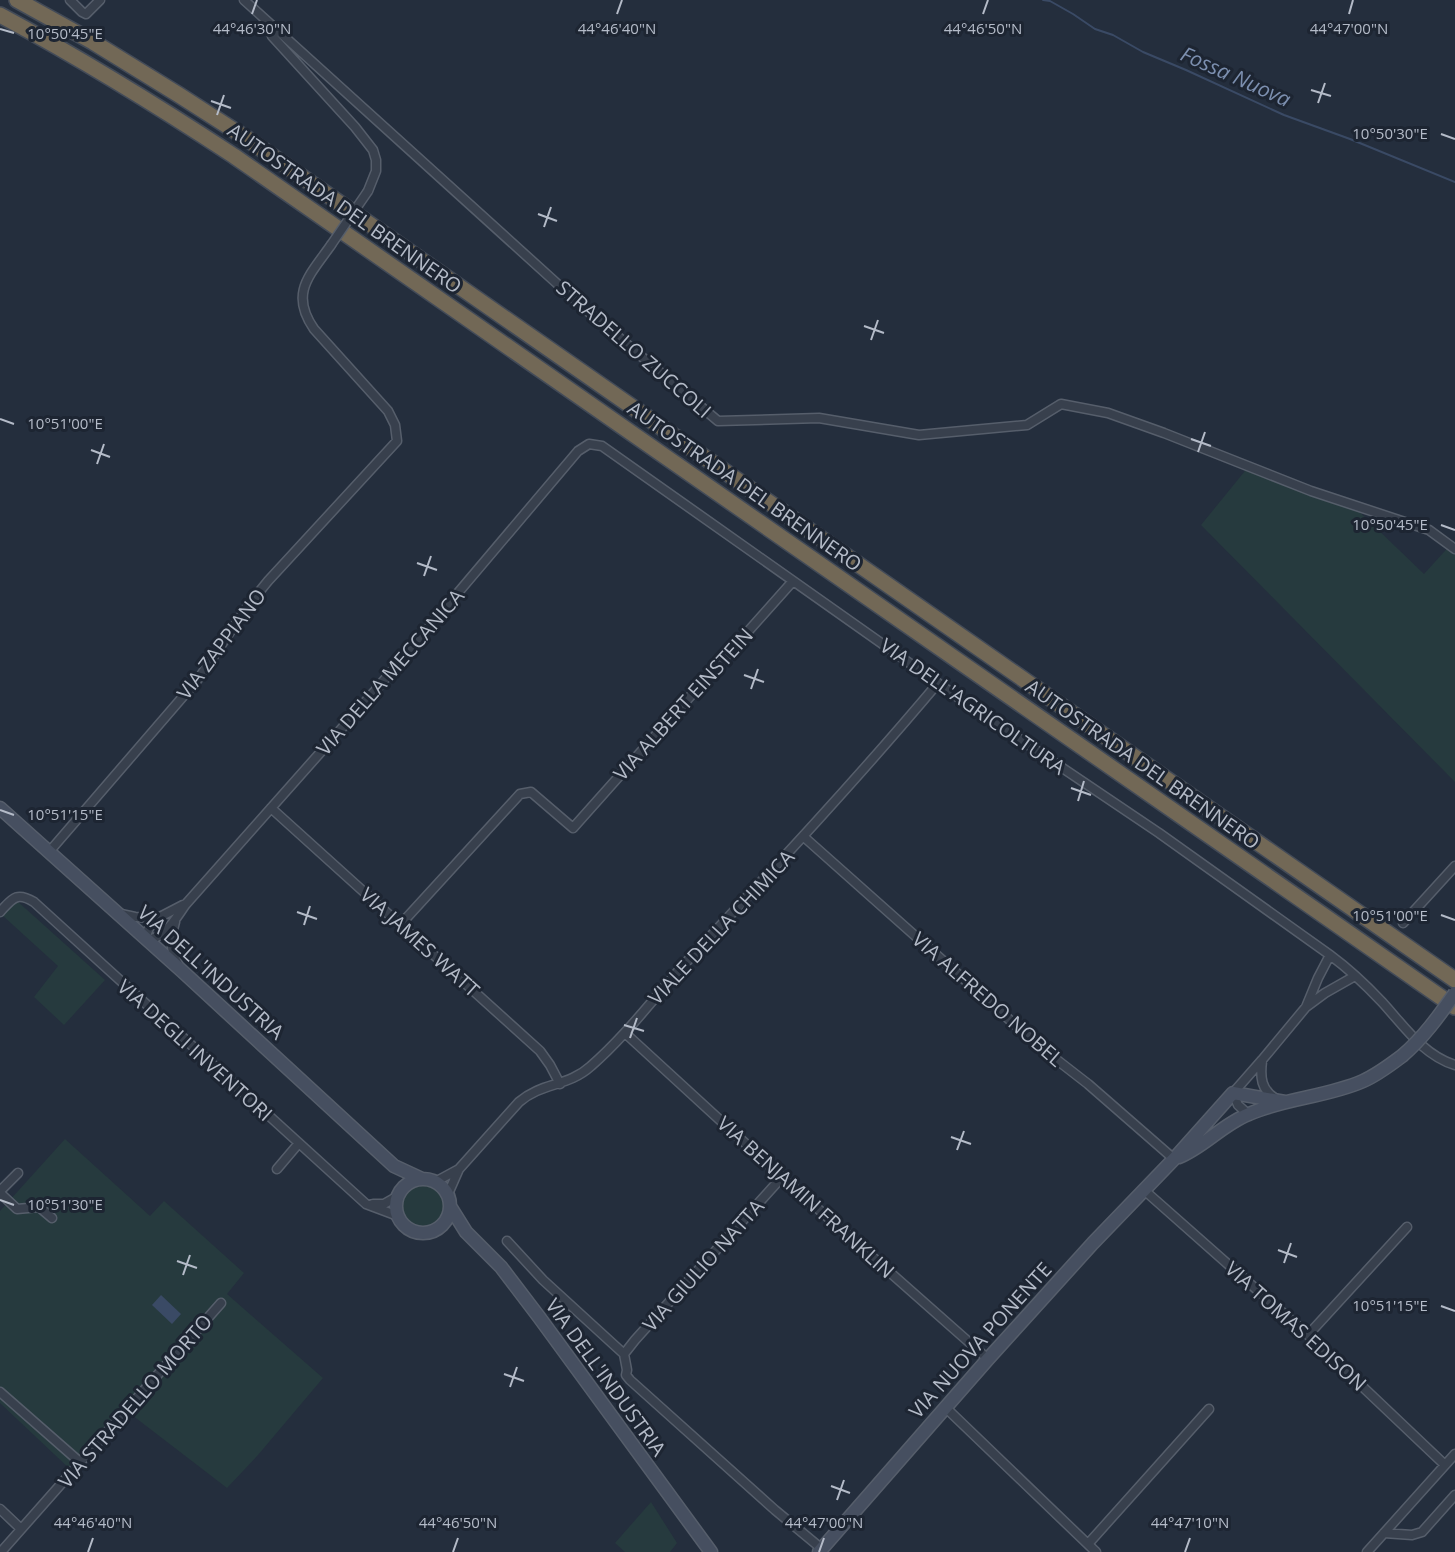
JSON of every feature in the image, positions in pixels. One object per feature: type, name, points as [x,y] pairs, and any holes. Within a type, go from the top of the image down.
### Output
[{"type":"highway","name":"AUTOSTRADA DEL BRENNERO","points":[[17,0],[93,42],[246,138],[1455,980]]},
{"type":"highway","name":"AUTOSTRADA DEL BRENNERO","points":[[0,15],[160,108],[234,156],[1455,1007]]},
{"type":"street","points":[[70,0],[86,14],[100,0]]},
{"type":"street","name":"STRADELLO ZUCCOLI","points":[[244,0],[584,308],[718,421],[819,418],[919,435],[1027,425],[1061,404],[1108,413],[1311,491],[1429,530],[1455,549]]},
{"type":"street","name":"VIA ZAPPIANO","points":[[50,852],[199,678],[247,607],[268,581],[397,441],[395,425],[388,411],[314,329],[304,313],[302,299],[308,278],[368,190],[376,171],[373,150],[365,137],[272,36],[269,23]]},
{"type":"street","name":"VIA DELLA MECCANICA","points":[[146,940],[161,935],[374,692],[578,450],[589,444],[594,445]]},
{"type":"street","name":"VIA DELL'AGRICOLTURA","points":[[594,445],[602,446],[938,683],[1159,833],[1330,955],[1355,976],[1425,1049],[1441,1060],[1455,1065]]},
{"type":"street","name":"VIA ALBERT EINSTEIN","points":[[400,925],[520,794],[531,792],[573,828],[793,581]]},
{"type":"street","name":"VIALE DELLA CHIMICA","points":[[435,1182],[459,1168],[526,1095],[560,1084],[592,1066],[804,837],[938,683]]},
{"type":"street","name":"VIA DELL'INDUSTRIA","points":[[0,808],[394,1166],[422,1179]]},
{"type":"street","name":"VIA JAMES WATT","points":[[271,808],[540,1051],[560,1084]]},
{"type":"street","name":"VIA ALFREDO NOBEL","points":[[804,837],[1039,1046],[1088,1084],[1174,1159]]},
{"type":"street","points":[[1403,923],[1455,866]]},
{"type":"street","name":"VIA DEGLI INVENTORI","points":[[0,912],[15,897],[24,897],[34,902],[366,1204],[398,1216]]},
{"type":"street","name":"VIA DELLA MECCANICA","points":[[158,918],[186,904]]},
{"type":"street","name":"VIA DELLA MECCANICA","points":[[182,971],[173,956],[171,940],[174,923],[186,904]]},
{"type":"street","points":[[117,913],[158,918]]},
{"type":"street","points":[[146,940],[146,934],[158,918]]},
{"type":"street","points":[[1306,1007],[1330,955]]},
{"type":"street","points":[[1306,1007],[1355,976]]},
{"type":"street","name":"VIA NUOVA PONENTE","points":[[1174,1159],[1199,1146],[1248,1114],[1285,1102],[1341,1089],[1387,1068],[1428,1031],[1455,993]]},
{"type":"street","name":"VIA NUOVA PONENTE","points":[[821,1550],[988,1359],[1208,1121],[1306,1007]]},
{"type":"street","name":"VIA BENJAMIN FRANKLIN","points":[[625,1033],[782,1177],[988,1359]]},
{"type":"street","points":[[1262,1060],[1263,1085],[1273,1098],[1285,1102]]},
{"type":"street","points":[[1233,1093],[1285,1102]]},
{"type":"street","points":[[1233,1093],[1238,1105],[1248,1114]]},
{"type":"street","points":[[1208,1121],[1221,1130]]},
{"type":"street","points":[[277,1169],[299,1143]]},
{"type":"street","points":[[366,1204],[384,1204],[399,1195],[409,1183],[422,1179],[435,1182],[448,1194],[451,1208],[441,1227],[424,1234],[416,1233],[405,1226],[398,1216],[396,1203],[399,1195],[394,1166]]},
{"type":"street","name":"VIALE DELLA CHIMICA","points":[[448,1194],[459,1168]]},
{"type":"street","points":[[18,1173],[0,1192],[17,1209],[39,1207],[52,1218]]},
{"type":"street","name":"VIA GIULIO NATTA","points":[[624,1354],[782,1177]]},
{"type":"street","name":"VIA TOMAS EDISON","points":[[1144,1190],[1308,1335],[1445,1465]]},
{"type":"street","name":"VIA DELL'INDUSTRIA","points":[[451,1208],[466,1232],[501,1267],[711,1551]]},
{"type":"street","points":[[441,1227],[466,1232]]},
{"type":"street","points":[[1308,1335],[1407,1227]]},
{"type":"street","points":[[507,1241],[543,1280],[624,1354],[626,1375],[630,1380],[821,1550]]},
{"type":"street","name":"VIA STRADELLO MORTO","points":[[1,1552],[221,1303]]},
{"type":"street","points":[[0,1392],[81,1463]]},
{"type":"street","points":[[945,1407],[1096,1552]]},
{"type":"street","points":[[1088,1544],[1209,1409]]},
{"type":"street","points":[[1367,1552],[1455,1454]]},
{"type":"street","points":[[1384,1533],[1412,1535],[1422,1532],[1455,1495]]},
{"type":"street","points":[[0,1509],[20,1528]]},
{"type":"green space","points":[[1249,466],[1346,499],[1424,574],[1455,542],[1455,782],[1201,525]]},
{"type":"green space","points":[[16,900],[105,980],[64,1025],[34,997],[58,966],[2,915]]},
{"type":"green space","points":[[65,1139],[150,1216],[164,1201],[244,1273],[227,1294],[323,1378],[227,1488],[128,1412],[73,1472],[0,1403],[0,1211]]},
{"type":"green space","points":[[423,1184],[432,1185],[439,1190],[444,1197],[444,1215],[439,1222],[432,1227],[423,1228],[414,1227],[407,1222],[402,1215],[401,1206],[402,1197],[407,1190],[414,1185]]},
{"type":"green space","points":[[651,1502],[677,1543],[670,1552],[625,1552],[615,1543]]},
{"type":"water","points":[[161,1295],[181,1314],[172,1324],[152,1305]]},
{"type":"waterway","name":"Fossa Nuova","points":[[1043,0],[1050,1],[1095,29],[1113,35],[1143,52],[1284,115],[1455,182]]}]
